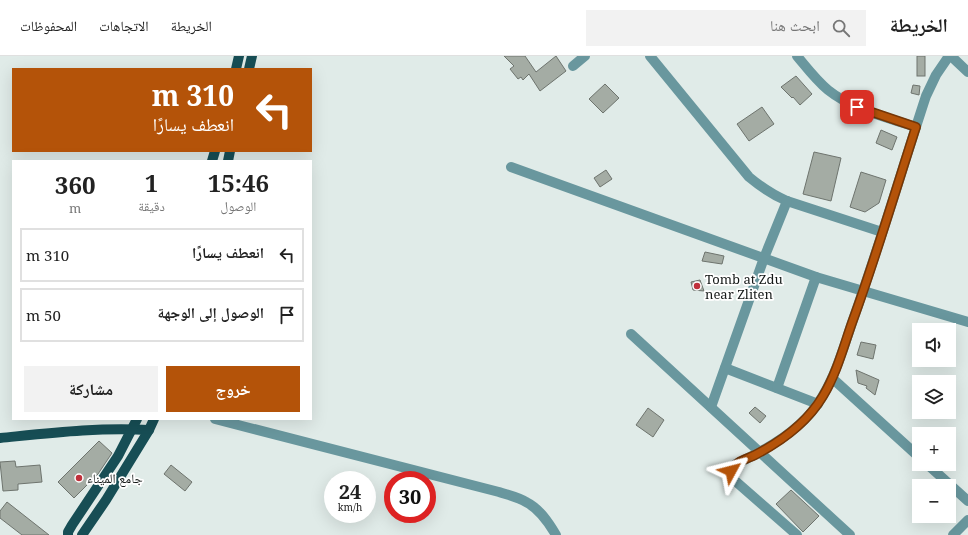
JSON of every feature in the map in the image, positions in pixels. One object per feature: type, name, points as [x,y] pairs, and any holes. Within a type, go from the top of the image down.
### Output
[{"type":"main road","points":[[236,68],[239,56]]},
{"type":"main road","points":[[249,68],[252,56]]},
{"type":"main road","points":[[67,534],[118,456],[137,420]]},
{"type":"main road","points":[[82,535],[106,500],[149,430],[154,420]]},
{"type":"main road","points":[[0,438],[78,431],[133,429],[149,430]]},
{"type":"street","points":[[573,66],[585,56]]},
{"type":"street","points":[[650,56],[749,177],[766,191],[786,201],[882,232]]},
{"type":"street","points":[[797,56],[822,84],[846,102],[916,127]]},
{"type":"street","points":[[797,535],[731,477],[731,471],[734,465],[760,452],[790,433],[805,420],[818,404],[832,378],[864,290],[916,127],[931,85],[950,56],[968,72]]},
{"type":"street","points":[[511,167],[816,277],[968,322]]},
{"type":"street","points":[[711,407],[786,201]]},
{"type":"street","points":[[777,388],[816,277]]},
{"type":"street","points":[[632,334],[850,535]]},
{"type":"street","points":[[725,368],[818,404]]},
{"type":"street","points":[[832,378],[912,451]]},
{"type":"street","points":[[218,420],[499,492],[527,502],[550,524],[556,535]]},
{"type":"street","points":[[935,471],[968,501]]},
{"type":"street","points":[[953,535],[968,520]]},
{"type":"building","points":[[504,56],[525,56],[536,72],[556,56],[566,71],[540,91],[529,74],[523,80],[521,77],[518,79],[510,69],[514,66]]},
{"type":"building","points":[[917,56],[925,56],[925,76],[917,76]]},
{"type":"building","points":[[796,76],[812,94],[800,105],[781,87]]},
{"type":"building","points":[[605,84],[619,98],[603,113],[589,99]]},
{"type":"building","points":[[913,85],[920,86],[919,95],[911,93]]},
{"type":"building","points":[[762,107],[774,124],[749,141],[737,124]]},
{"type":"building","points":[[881,130],[897,137],[892,150],[876,143]]},
{"type":"building","points":[[814,152],[841,158],[831,201],[803,194]]},
{"type":"building","points":[[606,170],[612,179],[600,187],[594,178]]},
{"type":"building","points":[[861,172],[886,180],[879,203],[865,212],[850,207]]},
{"type":"building","points":[[705,252],[724,256],[722,264],[702,261]]},
{"type":"building","name":"Tomb at Zdu near Zliten","points":[[700,280],[704,291],[693,290],[691,282]]},
{"type":"building","points":[[861,342],[876,345],[873,359],[857,355]]},
{"type":"building","points":[[856,370],[879,380],[875,395],[866,388],[867,386],[858,383]]},
{"type":"building","points":[[755,407],[766,416],[760,423],[749,413]]},
{"type":"building","points":[[648,408],[664,420],[653,437],[636,425]]},
{"type":"building","points":[[99,441],[112,453],[98,474],[74,498],[58,482]]},
{"type":"building","points":[[15,461],[16,467],[40,465],[42,482],[18,484],[18,490],[3,491],[0,462]]},
{"type":"building","points":[[171,465],[192,482],[185,491],[164,474]]},
{"type":"building","points":[[791,490],[819,516],[803,532],[776,504]]},
{"type":"building","points":[[7,502],[49,535],[22,535],[0,518],[0,511]]},
{"type":"place","name":"Tomb at Zdu near Zliten","points":[[697,286]]},
{"type":"place","name":"جامع الميناء","points":[[79,478]]},
{"type":"route","points":[[731,471],[734,465],[760,452],[790,433],[818,404],[832,378],[864,290],[916,127],[857,107]]}]
